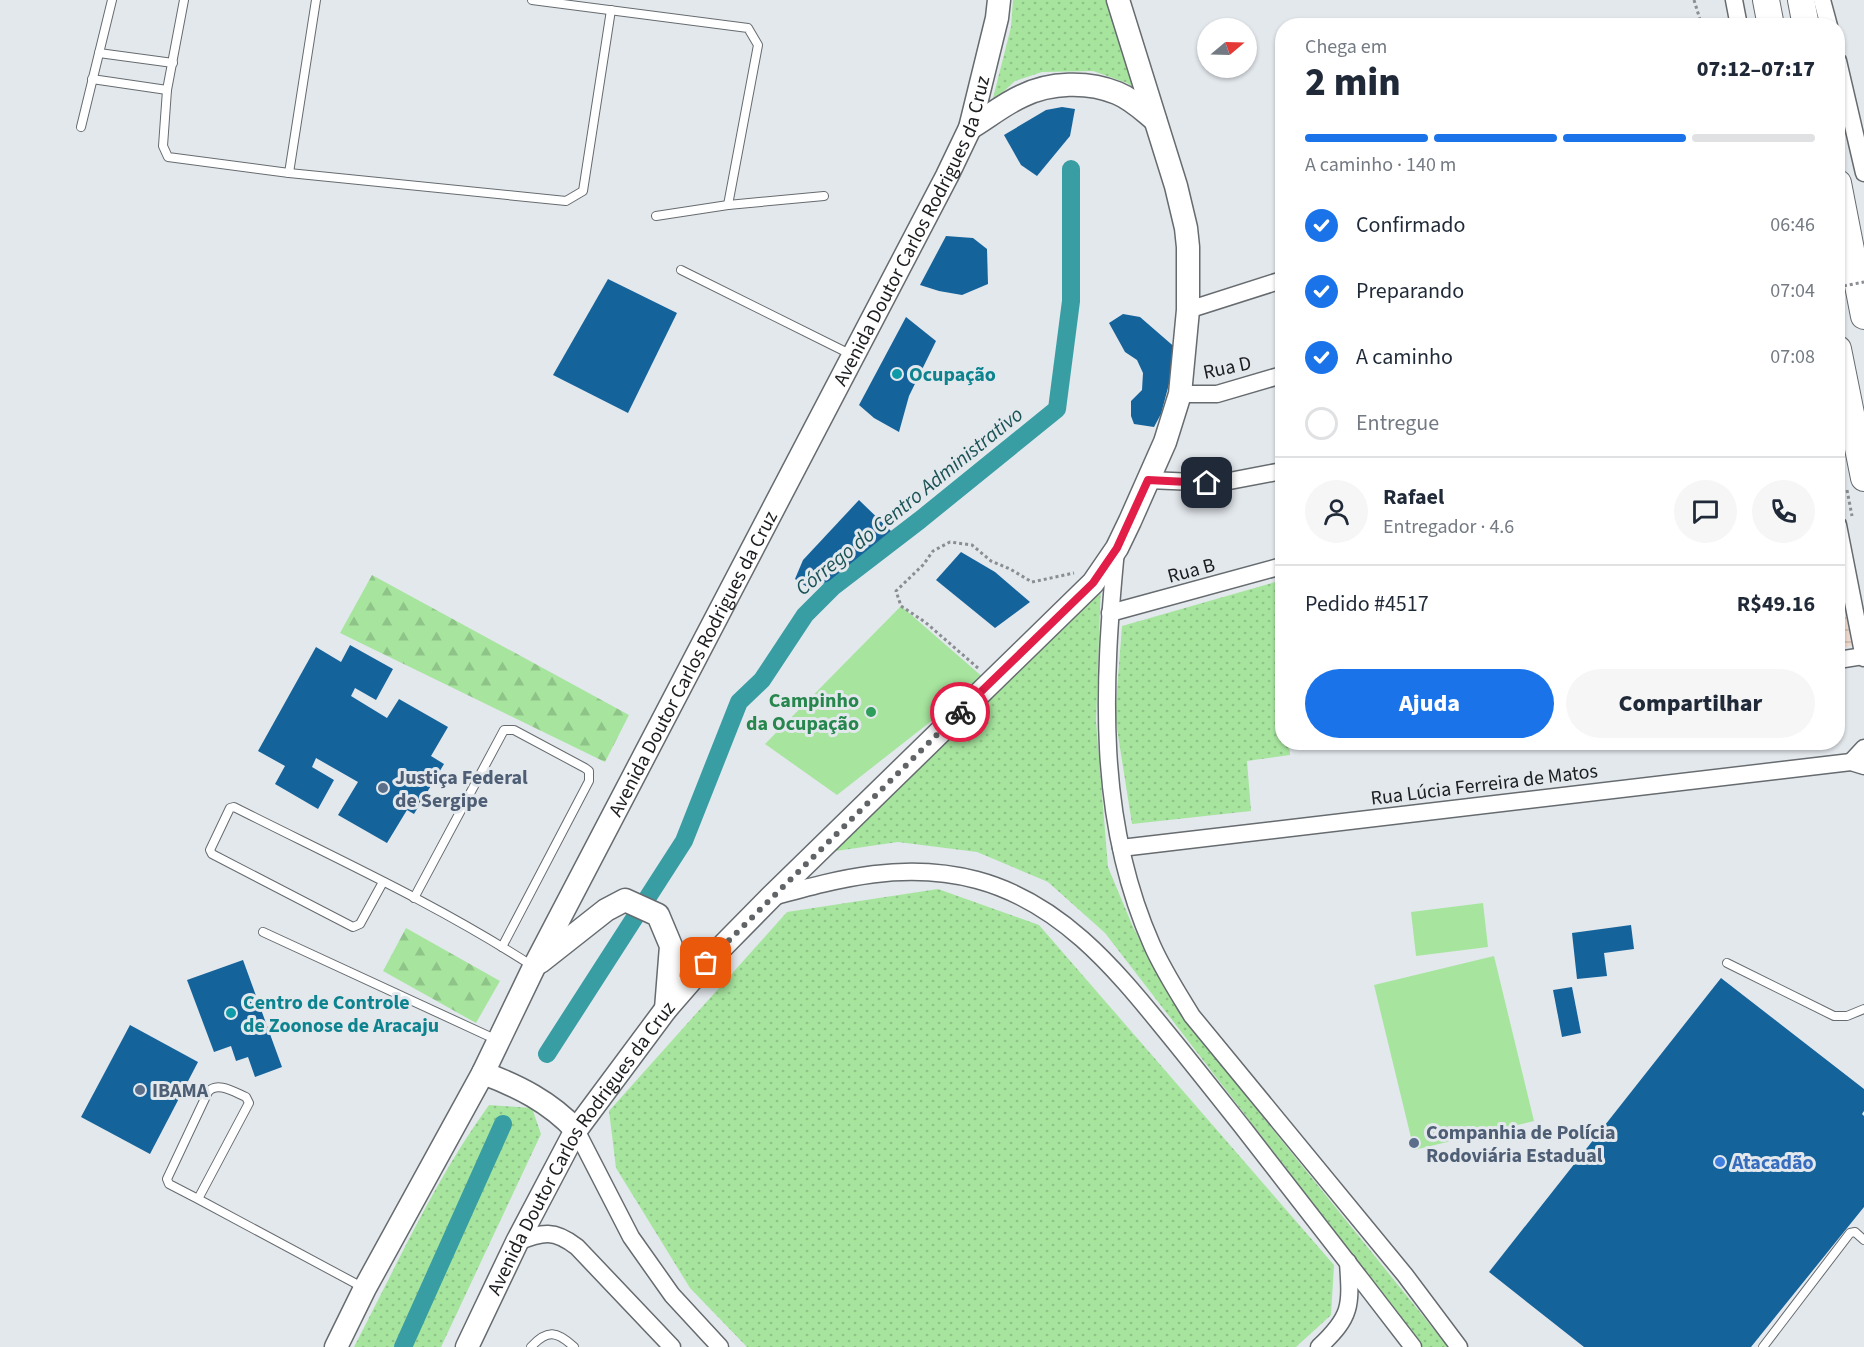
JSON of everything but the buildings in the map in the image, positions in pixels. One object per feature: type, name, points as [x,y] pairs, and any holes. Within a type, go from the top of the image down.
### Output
[{"type":"main road","name":"Avenida Doutor Carlos Rodrigues da Cruz","points":[[336,1347],[365,1288],[483,1073],[534,967],[970,128],[998,18],[999,0]]},
{"type":"main road","name":"Avenida Doutor Carlos Rodrigues da Cruz","points":[[466,1347],[517,1242],[576,1130],[666,1009],[706,963],[771,897],[1093,583],[1117,548],[1165,442],[1180,394],[1188,310],[1186,228],[1176,186],[1118,0]]},
{"type":"main road","points":[[1766,0],[1769,18]]},
{"type":"main road","points":[[1801,0],[1804,18]]},
{"type":"main road","points":[[970,128],[1022,96],[1052,86],[1087,86],[1117,93],[1138,105],[1155,120]]},
{"type":"main road","points":[[1845,219],[1864,316]]},
{"type":"main road","points":[[1845,403],[1855,481]]},
{"type":"main road","points":[[534,967],[606,910],[625,900],[658,915],[671,946],[666,1009]]},
{"type":"main road","points":[[483,1073],[529,1092],[576,1130]]},
{"type":"street","points":[[1734,0],[1737,18]]},
{"type":"street","points":[[1822,0],[1827,18]]},
{"type":"street","points":[[1845,85],[1860,136],[1864,173]]},
{"type":"street","points":[[1188,310],[1275,282]]},
{"type":"street","name":"Rua D","points":[[1180,394],[1217,394],[1275,377]]},
{"type":"street","points":[[1148,480],[1219,483],[1275,472]]},
{"type":"street","points":[[1845,522],[1864,657],[1845,659]]},
{"type":"street","points":[[1117,548],[1110,613],[1105,707],[1110,784],[1121,848],[1130,883],[1152,944],[1192,1016],[1405,1275],[1459,1347]]},
{"type":"street","name":"Rua B","points":[[1110,613],[1275,568]]},
{"type":"street","points":[[1858,764],[1864,748]]},
{"type":"street","name":"Rua Lúcia Ferreira de Matos","points":[[1121,848],[1858,764]]},
{"type":"street","points":[[771,897],[838,879],[923,870],[977,880],[1015,893],[1048,911],[1074,931],[1119,974],[1413,1347]]},
{"type":"street","points":[[576,1130],[631,1237],[672,1295],[720,1347]]},
{"type":"street","points":[[517,1242],[539,1233],[563,1236],[577,1247],[672,1347]]},
{"type":"street","points":[[1319,1347],[1337,1329],[1347,1313],[1350,1298],[1348,1262]]},
{"type":"lane","points":[[81,127],[112,0]]},
{"type":"lane","points":[[184,0],[167,90],[163,146],[168,157],[289,173],[566,201],[583,191],[611,10]]},
{"type":"lane","points":[[289,173],[316,0]]},
{"type":"lane","points":[[532,0],[748,28],[758,45],[728,205]]},
{"type":"lane","points":[[99,53],[173,63]]},
{"type":"lane","points":[[92,79],[167,90]]},
{"type":"lane","points":[[656,216],[728,205],[824,196]]},
{"type":"lane","points":[[681,270],[852,355]]},
{"type":"lane","points":[[414,898],[504,730],[514,730],[585,768],[589,771],[589,782],[502,947]]},
{"type":"lane","points":[[383,882],[360,924],[353,927],[212,854],[210,850],[233,806],[383,882],[414,898],[534,967]]},
{"type":"lane","points":[[264,932],[498,1041]]},
{"type":"lane","points":[[1727,963],[1834,1016],[1846,1016],[1864,1009]]},
{"type":"lane","points":[[198,1199],[249,1103],[246,1097],[218,1086],[208,1092],[167,1179],[169,1184],[365,1288]]},
{"type":"lane","points":[[1763,1347],[1850,1233],[1855,1232],[1864,1239]]},
{"type":"lane","points":[[531,1347],[541,1337],[550,1334],[562,1336],[574,1347]]},
{"type":"path","points":[[1694,0],[1700,18]]},
{"type":"path","points":[[1845,286],[1864,282]]},
{"type":"path","points":[[1845,522],[1855,481]]},
{"type":"path","points":[[984,673],[953,645],[901,606],[896,591],[933,551],[950,542],[972,545],[992,561],[1011,568],[1032,582],[1074,573]]},
{"type":"shaded area","points":[[1845,611],[1852,646],[1845,647]]},
{"type":"green space","points":[[1013,0],[1120,0],[1153,104],[1127,83],[1093,71],[1042,72],[1015,81],[992,102],[1011,27]]},
{"type":"green space","points":[[372,575],[629,715],[605,762],[340,633]]},
{"type":"green space","points":[[1101,582],[1096,721],[1108,867],[1133,927],[1179,1013],[1448,1347],[1420,1347],[1290,1173],[1105,933],[1048,882],[977,852],[898,842],[822,853]]},
{"type":"green space","points":[[1275,582],[1275,750],[1290,750],[1290,755],[1247,761],[1251,811],[1132,824],[1115,716],[1122,626]]},
{"type":"green space","name":"Campinho da Ocupação","points":[[901,606],[985,679],[837,795],[765,744]]},
{"type":"green space","points":[[938,889],[1039,925],[1334,1265],[1331,1315],[1296,1347],[747,1347],[690,1288],[616,1168],[609,1111],[787,912]]},
{"type":"green space","points":[[1483,903],[1488,947],[1416,956],[1411,912]]},
{"type":"green space","points":[[406,928],[500,981],[476,1023],[383,971]]},
{"type":"green space","points":[[1494,956],[1534,1121],[1414,1150],[1374,985]]},
{"type":"green space","points":[[489,1105],[532,1108],[541,1134],[441,1347],[354,1347],[434,1192],[469,1133]]},
{"type":"waterway","name":"Córrego do Centro Administrativo","points":[[547,1054],[684,841],[739,702],[762,680],[805,615],[834,586],[1057,409],[1071,301],[1071,169]]},
{"type":"waterway","points":[[403,1347],[503,1124]]},
{"type":"way so far","points":[[706,963],[960,712]]},
{"type":"place","name":"Ocupação","points":[[897,374]]},
{"type":"place","name":"Campinho da Ocupação","points":[[871,712]]},
{"type":"place","name":"Justiça Federal de Sergipe","points":[[383,788]]},
{"type":"place","name":"Centro de Controle de Zoonose de Aracaju","points":[[231,1013]]},
{"type":"place","name":"IBAMA","points":[[140,1090]]},
{"type":"place","name":"Companhia de Polícia Rodoviária Estadual","points":[[1414,1143]]},
{"type":"place","name":"Atacadão","points":[[1720,1162]]},
{"type":"route","points":[[960,712],[1093,583],[1117,548],[1148,480],[1207,483]]}]
